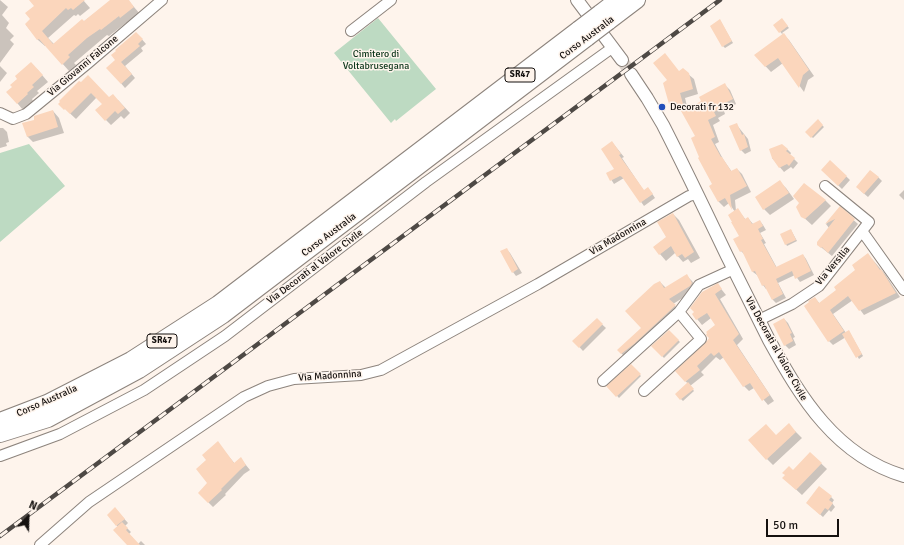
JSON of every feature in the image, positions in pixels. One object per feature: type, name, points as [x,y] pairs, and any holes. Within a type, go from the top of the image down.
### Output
[{"type":"highway","name":"Corso Australia","points":[[604,18],[617,0]]},
{"type":"highway","name":"Corso Australia","points":[[0,434],[48,419],[139,370],[223,315],[604,18],[637,0]]},
{"type":"highway","name":"Corso Australia","points":[[0,421],[47,403],[132,360],[218,304],[583,34]]},
{"type":"street","name":"Via Giovanni Falcone","points":[[0,113],[13,119],[26,114],[162,0]]},
{"type":"street","points":[[351,31],[391,0]]},
{"type":"street","points":[[577,0],[622,60]]},
{"type":"street","name":"Via Decorati al Valore Civile","points":[[0,456],[60,434],[144,390],[225,336],[426,182],[612,48]]},
{"type":"street","name":"Via Decorati al Valore Civile","points":[[631,74],[663,125],[759,320],[793,382],[809,407],[829,430],[858,455],[879,466],[904,476]]},
{"type":"street","points":[[825,186],[869,222],[862,231],[904,290]]},
{"type":"street","name":"Via Madonnina","points":[[40,545],[89,502],[244,397],[268,386],[294,379],[361,375],[381,370],[532,287],[689,196],[697,194]]},
{"type":"street","name":"Via Versilia","points":[[759,320],[792,304],[819,286],[862,231]]},
{"type":"street","points":[[603,381],[679,312],[699,285],[734,269]]},
{"type":"street","points":[[644,391],[701,339],[679,312]]},
{"type":"green space","name":"Cimitero di Voltabrusegana","points":[[378,18],[436,89],[396,121],[395,119],[391,123],[334,53]]},
{"type":"green space","points":[[29,144],[65,186],[0,242],[0,153]]},
{"type":"building","points":[[29,0],[85,0],[73,10],[71,8],[68,10],[66,8],[42,31],[53,44],[82,19],[84,21],[110,0],[129,0],[134,7],[120,18],[119,16],[101,30],[100,29],[87,38],[68,55],[70,57],[62,65],[39,39],[37,40],[25,24],[30,19],[25,13],[34,6]]},
{"type":"building","points":[[782,18],[788,26],[779,33],[773,25]]},
{"type":"building","points":[[720,19],[732,41],[722,47],[710,26]]},
{"type":"building","points":[[136,32],[143,39],[138,44],[140,46],[121,62],[132,74],[121,84],[106,68],[115,60],[111,55],[116,51],[115,50]]},
{"type":"building","points":[[784,33],[809,70],[803,75],[799,88],[778,58],[765,67],[754,55]]},
{"type":"building","points":[[665,53],[679,71],[683,68],[689,73],[693,89],[680,93],[685,111],[701,101],[699,97],[725,83],[733,99],[719,106],[721,108],[714,112],[716,116],[708,120],[715,137],[711,139],[721,157],[731,171],[737,168],[747,186],[730,195],[732,210],[725,198],[718,202],[709,186],[712,184],[698,158],[699,157],[691,138],[695,136],[676,102],[669,104],[663,83],[667,80],[653,63]]},
{"type":"building","points":[[31,62],[43,75],[32,85],[34,87],[27,93],[28,94],[17,104],[6,92],[12,87],[10,85],[17,79],[15,76]]},
{"type":"building","points":[[88,75],[109,97],[113,94],[125,108],[118,114],[115,111],[105,121],[95,110],[102,104],[91,93],[70,114],[65,109],[64,110],[58,104],[60,102],[59,101],[79,81],[81,82]]},
{"type":"building","points":[[53,110],[58,127],[27,137],[22,123],[34,120],[34,116]]},
{"type":"building","points":[[818,119],[823,125],[811,138],[805,132]]},
{"type":"building","points":[[737,123],[742,135],[744,134],[748,147],[740,151],[729,126]]},
{"type":"building","points":[[612,141],[621,154],[619,155],[644,190],[648,187],[653,194],[640,203],[622,177],[620,176],[610,181],[606,173],[614,169],[601,149]]},
{"type":"building","points":[[782,144],[788,149],[786,151],[795,158],[789,166],[787,164],[779,168],[772,158],[769,149]]},
{"type":"building","points":[[830,160],[847,176],[838,186],[821,170]]},
{"type":"building","points":[[870,170],[879,177],[864,194],[856,187]]},
{"type":"building","points":[[780,180],[789,193],[763,210],[755,197]]},
{"type":"building","points":[[804,183],[826,200],[805,219],[801,217],[796,207],[799,203],[793,196]]},
{"type":"building","points":[[840,206],[855,219],[828,253],[822,247],[821,248],[817,245],[817,242],[835,219],[825,224]]},
{"type":"building","points":[[738,208],[745,219],[748,217],[752,224],[760,220],[763,226],[758,229],[763,239],[761,240],[776,267],[803,254],[811,271],[795,279],[792,271],[776,279],[783,294],[772,300],[764,285],[762,286],[755,271],[752,272],[742,251],[740,252],[733,239],[739,236],[728,215]]},
{"type":"building","points":[[673,213],[694,252],[685,258],[682,254],[677,257],[671,246],[659,255],[653,247],[666,237],[657,222]]},
{"type":"building","points":[[791,229],[796,240],[785,245],[780,234]]},
{"type":"building","points":[[507,248],[518,269],[512,273],[500,251]]},
{"type":"building","points":[[868,253],[880,270],[881,269],[896,293],[859,311],[848,296],[830,310],[844,331],[828,342],[804,306],[809,302],[808,301],[815,297],[819,303],[836,290],[834,287],[855,270],[852,265]]},
{"type":"building","points":[[687,274],[692,283],[690,286],[669,299],[676,305],[621,354],[617,350],[641,328],[625,311],[654,284],[660,281],[664,288]]},
{"type":"building","points":[[718,283],[722,289],[715,294],[739,334],[733,340],[770,395],[762,401],[750,383],[743,387],[719,352],[714,356],[711,353],[697,366],[700,370],[685,382],[675,371],[709,338],[706,335],[706,332],[715,325],[707,313],[696,320],[692,314],[694,312],[690,308],[702,292]]},
{"type":"building","points":[[597,318],[603,324],[579,348],[572,341]]},
{"type":"building","points":[[784,318],[792,333],[790,334],[793,341],[784,346],[773,324]]},
{"type":"building","points":[[669,330],[679,340],[662,357],[651,346]]},
{"type":"building","points":[[849,330],[862,354],[856,358],[842,334]]},
{"type":"building","points":[[631,364],[641,374],[616,397],[606,386]]},
{"type":"building","points":[[688,382],[694,389],[680,400],[675,394]]},
{"type":"building","points":[[789,423],[796,432],[766,460],[748,440],[766,424],[776,435]]},
{"type":"building","points":[[218,441],[234,463],[241,457],[246,465],[208,503],[198,493],[207,483],[196,469],[206,460],[202,455]]},
{"type":"building","points":[[810,452],[822,463],[796,490],[782,478],[785,475],[782,473],[789,466],[793,470]]},
{"type":"building","points":[[819,486],[832,496],[829,500],[833,503],[828,510],[825,508],[820,515],[806,503]]},
{"type":"building","points":[[115,507],[125,519],[116,526],[107,515]]},
{"type":"building","points":[[122,522],[128,528],[126,530],[140,545],[127,545],[113,530]]},
{"type":"tunnel","points":[[622,60],[631,74]]},
{"type":"railway","points":[[0,536],[720,0]]},
{"type":"place","name":"Decorati fr 132","points":[[662,107]]}]
